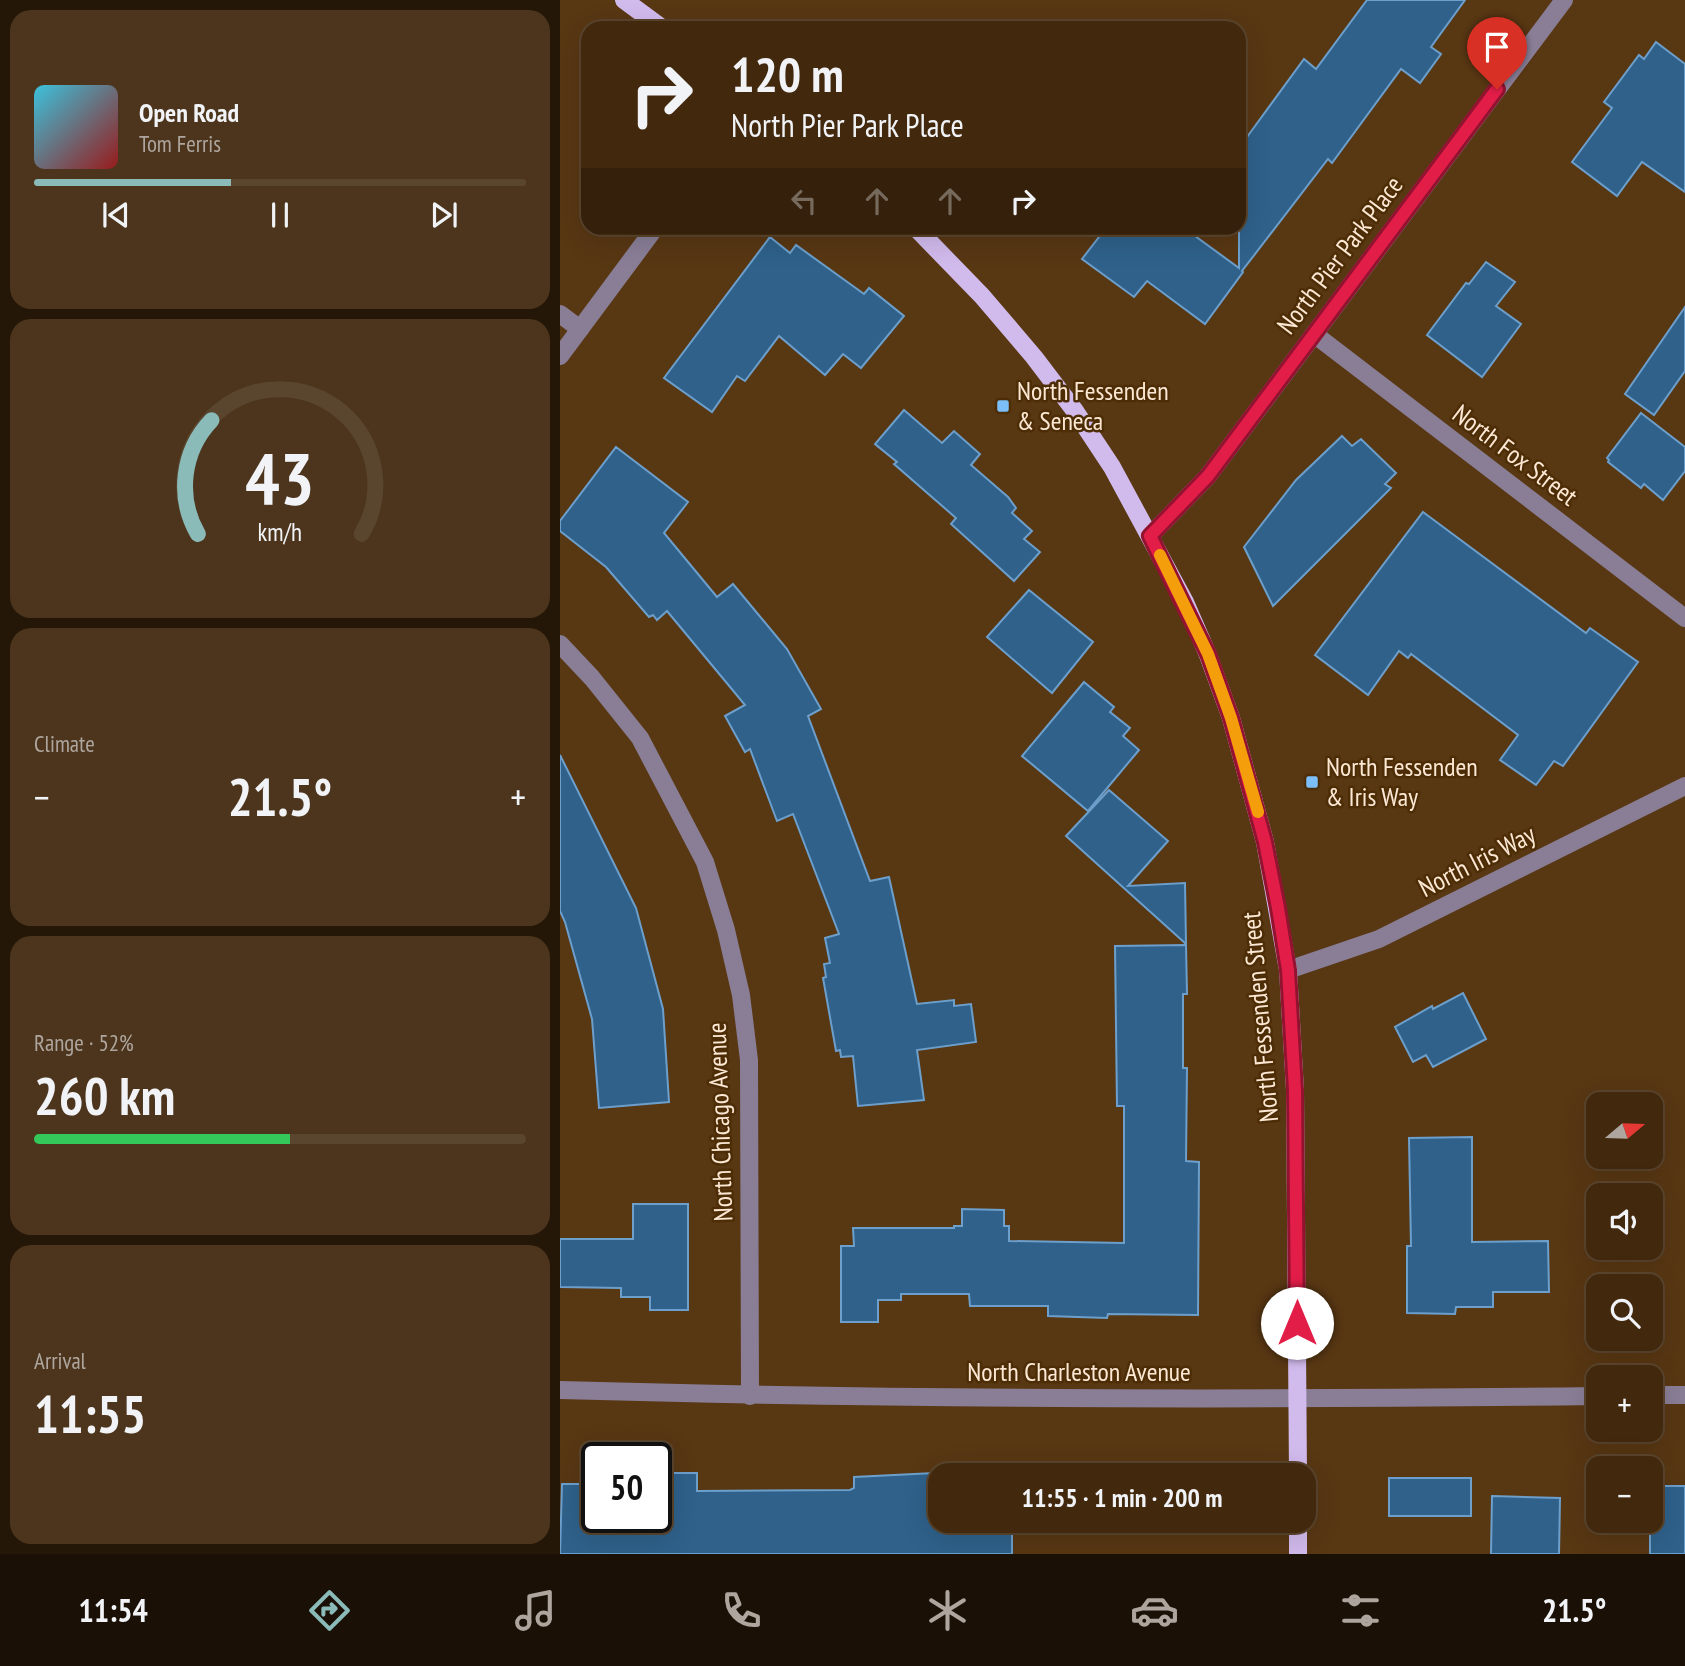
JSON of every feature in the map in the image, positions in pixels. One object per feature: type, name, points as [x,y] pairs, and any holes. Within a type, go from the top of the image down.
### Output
[{"type":"main road","points":[[624,0],[652,21]]},
{"type":"main road","name":"North Fessenden Street","points":[[923,235],[982,296],[1034,357],[1075,411],[1112,467],[1150,536],[1208,654],[1231,718],[1265,842],[1288,970],[1295,1090],[1298,1463]]},
{"type":"main road","points":[[1298,1533],[1298,1554]]},
{"type":"street","name":"North Pier Park Place","points":[[1150,536],[1208,476],[1564,0]]},
{"type":"street","points":[[560,356],[650,235]]},
{"type":"street","points":[[560,314],[580,329]]},
{"type":"street","name":"North Fox Street","points":[[1314,334],[1685,618]]},
{"type":"street","name":"North Chicago Avenue","points":[[560,644],[592,678],[640,738],[705,862],[726,930],[741,995],[749,1060],[750,1396]]},
{"type":"street","name":"North Iris Way","points":[[1288,970],[1379,939],[1685,786]]},
{"type":"street","name":"North Charleston Avenue","points":[[560,1390],[750,1396],[1298,1400],[1586,1396]]},
{"type":"street","points":[[1663,1395],[1685,1395]]},
{"type":"building","points":[[1367,0],[1465,0],[1431,47],[1441,54],[1420,83],[1401,69],[1332,163],[1328,159],[1205,324],[1147,281],[1134,297],[1082,259],[1101,235],[1194,235],[1239,268],[1239,235],[1246,235],[1246,138],[1304,59],[1316,69]]},
{"type":"building","points":[[1656,42],[1685,64],[1685,192],[1642,162],[1617,196],[1572,162],[1612,108],[1604,102],[1639,55],[1644,59]]},
{"type":"building","points":[[770,237],[790,253],[796,245],[864,294],[869,288],[904,316],[861,368],[843,354],[825,375],[779,336],[745,381],[737,376],[712,412],[664,378]]},
{"type":"building","points":[[1486,262],[1515,282],[1496,306],[1521,324],[1482,377],[1427,335],[1466,283],[1469,284]]},
{"type":"building","points":[[1685,307],[1685,371],[1654,415],[1625,394]]},
{"type":"building","points":[[904,410],[942,443],[954,431],[980,454],[971,465],[1008,497],[1016,508],[1012,513],[1032,531],[1024,539],[1040,552],[1014,581],[951,524],[956,518],[875,444]]},
{"type":"building","points":[[1641,413],[1685,447],[1685,471],[1663,500],[1644,484],[1641,488],[1608,462],[1607,458]]},
{"type":"building","points":[[1342,436],[1352,446],[1361,439],[1396,473],[1385,484],[1391,488],[1273,606],[1244,547],[1296,480]]},
{"type":"building","points":[[616,447],[688,502],[664,533],[717,597],[733,584],[787,649],[821,709],[808,716],[870,881],[889,877],[917,1004],[954,1000],[954,1006],[971,1004],[976,1042],[917,1050],[924,1100],[858,1106],[853,1056],[841,1057],[840,1050],[836,1051],[823,978],[826,977],[824,964],[830,963],[825,938],[839,934],[793,814],[777,821],[750,749],[745,752],[725,716],[745,705],[667,611],[657,620],[653,615],[649,617],[606,567],[560,531],[560,521]]},
{"type":"building","points":[[1423,512],[1586,633],[1590,628],[1638,662],[1563,766],[1554,761],[1536,785],[1500,760],[1518,735],[1411,654],[1408,658],[1399,651],[1368,695],[1315,655]]},
{"type":"building","points":[[1029,590],[1093,642],[1052,693],[987,637]]},
{"type":"building","points":[[1084,682],[1114,707],[1110,712],[1130,728],[1123,736],[1139,750],[1088,811],[1022,756]]},
{"type":"building","points":[[560,755],[636,908],[663,1009],[669,1102],[599,1108],[592,1019],[560,911]]},
{"type":"building","points":[[1109,790],[1168,841],[1128,886],[1185,883],[1186,944],[1066,836]]},
{"type":"building","points":[[1186,945],[1187,994],[1183,994],[1183,1068],[1187,1068],[1186,1161],[1199,1162],[1198,1315],[1108,1314],[1107,1318],[1048,1316],[1048,1306],[970,1306],[969,1294],[901,1294],[901,1300],[878,1300],[878,1322],[841,1322],[841,1246],[854,1246],[853,1228],[954,1228],[962,1226],[962,1209],[1004,1210],[1004,1226],[1009,1226],[1009,1241],[1124,1243],[1124,1106],[1117,1106],[1115,946]]},
{"type":"building","points":[[1463,993],[1486,1039],[1433,1067],[1426,1055],[1413,1062],[1395,1027],[1432,1006],[1433,1009]]},
{"type":"building","points":[[1472,1137],[1472,1242],[1548,1241],[1549,1292],[1493,1292],[1493,1307],[1456,1307],[1455,1314],[1407,1313],[1407,1246],[1411,1246],[1409,1138]]},
{"type":"building","points":[[633,1204],[688,1204],[688,1310],[650,1310],[650,1297],[621,1297],[621,1288],[560,1287],[560,1239],[633,1239]]},
{"type":"building","points":[[672,1473],[697,1473],[697,1491],[850,1490],[854,1488],[854,1477],[928,1473],[928,1533],[1012,1533],[1012,1554],[560,1554],[562,1484],[581,1484],[581,1533],[672,1533]]},
{"type":"building","points":[[1389,1478],[1471,1478],[1471,1516],[1389,1516]]},
{"type":"building","points":[[1663,1486],[1685,1486],[1685,1554],[1650,1554],[1650,1533],[1663,1533]]},
{"type":"building","points":[[1492,1496],[1560,1498],[1559,1554],[1491,1554]]},
{"type":"slow traffic","points":[[1160,555],[1208,654],[1231,718],[1258,812]]},
{"type":"place","name":"North Fessenden & Seneca","points":[[1003,406]]},
{"type":"place","name":"North Fessenden & Iris Way","points":[[1312,782]]},
{"type":"route","points":[[1297,1323],[1295,1090],[1288,970],[1278,908],[1265,842],[1231,718],[1208,654],[1185,602],[1150,536],[1208,476],[1497,89]]}]
